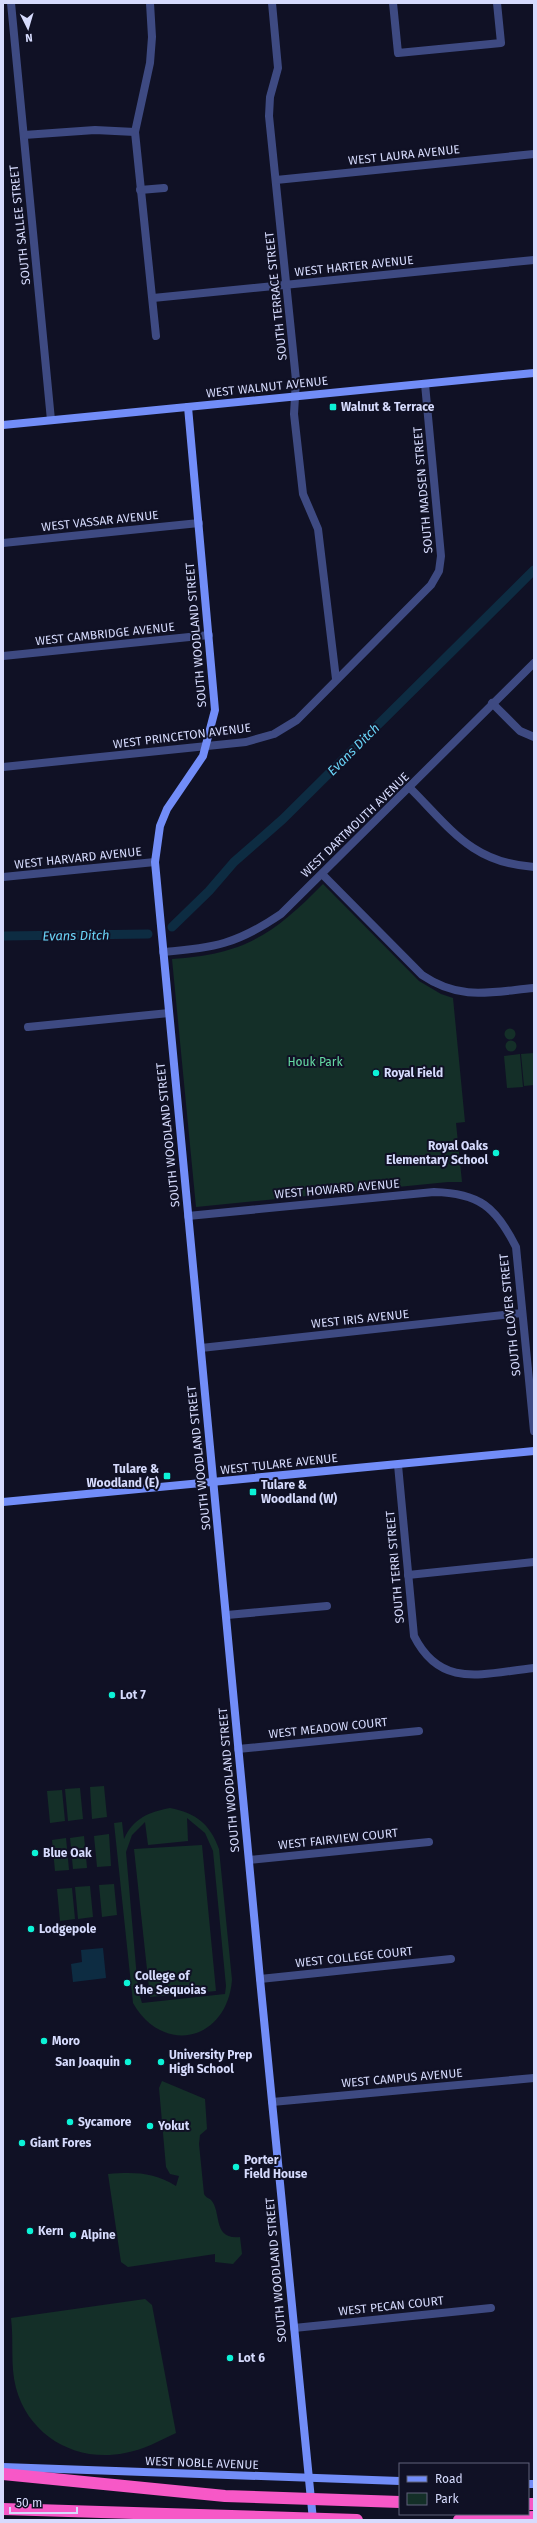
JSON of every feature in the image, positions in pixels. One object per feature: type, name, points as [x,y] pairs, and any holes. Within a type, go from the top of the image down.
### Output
[{"type":"highway","points":[[3,2474],[224,2496],[399,2502]]},
{"type":"highway","points":[[3,2510],[357,2520]]},
{"type":"highway","points":[[460,2520],[534,2516]]},
{"type":"street","name":"SOUTH SALLEE STREET","points":[[10,3],[51,420]]},
{"type":"street","points":[[150,3],[152,37],[150,63],[135,132],[156,336]]},
{"type":"street","name":"SOUTH TERRACE STREET","points":[[272,3],[278,68],[270,97],[269,116],[296,380],[294,414],[303,494],[318,529],[336,679]]},
{"type":"street","points":[[393,3],[398,53],[501,43],[497,3]]},
{"type":"street","points":[[24,135],[95,130],[135,132]]},
{"type":"street","name":"WEST LAURA AVENUE","points":[[276,180],[534,154]]},
{"type":"street","points":[[140,190],[164,188]]},
{"type":"street","name":"WEST HARTER AVENUE","points":[[152,298],[534,260]]},
{"type":"street","name":"WEST WALNUT AVENUE","points":[[3,425],[534,373]]},
{"type":"street","name":"SOUTH MADSEN STREET","points":[[425,384],[442,556],[439,571]]},
{"type":"street","name":"SOUTH WOODLAND STREET","points":[[188,407],[215,710],[206,747],[199,764],[166,809],[160,826],[155,862],[227,1615],[238,1749],[313,2520]]},
{"type":"street","name":"WEST VASSAR AVENUE","points":[[3,543],[199,523]]},
{"type":"street","name":"WEST PRINCETON AVENUE","points":[[3,767],[206,747],[246,742],[274,734],[297,720],[336,679],[431,585],[439,571]]},
{"type":"street","name":"WEST CAMBRIDGE AVENUE","points":[[3,656],[209,635]]},
{"type":"street","name":"WEST DARTMOUTH AVENUE","points":[[163,952],[209,948],[241,938],[281,914],[410,788],[492,703],[534,663]]},
{"type":"street","points":[[492,703],[520,731],[534,737]]},
{"type":"street","points":[[410,788],[469,846],[488,858],[511,865],[534,867]]},
{"type":"street","name":"WEST HARVARD AVENUE","points":[[3,877],[155,862]]},
{"type":"street","points":[[322,874],[422,975],[438,986],[460,992],[481,993],[534,988]]},
{"type":"street","points":[[28,1027],[169,1013]]},
{"type":"street","name":"WEST HOWARD AVENUE","points":[[188,1216],[434,1192],[455,1193],[487,1206]]},
{"type":"street","name":"SOUTH CLOVER STREET","points":[[487,1206],[504,1222],[516,1247],[534,1431]]},
{"type":"street","name":"WEST IRIS AVENUE","points":[[201,1348],[522,1313]]},
{"type":"street","name":"WEST TULARE AVENUE","points":[[3,1502],[534,1451]]},
{"type":"street","name":"SOUTH TERRI STREET","points":[[398,1465],[414,1636],[423,1654],[446,1671],[464,1674],[534,1668]]},
{"type":"street","points":[[408,1575],[534,1562]]},
{"type":"street","points":[[227,1615],[328,1606]]},
{"type":"street","name":"WEST MEADOW COURT","points":[[238,1749],[419,1731]]},
{"type":"street","name":"WEST FAIRVIEW COURT","points":[[249,1860],[429,1842]]},
{"type":"street","name":"WEST COLLEGE COURT","points":[[260,1979],[451,1959]]},
{"type":"street","name":"WEST CAMPUS AVENUE","points":[[272,2102],[534,2078]]},
{"type":"street","name":"WEST PECAN COURT","points":[[294,2328],[491,2308]]},
{"type":"street","name":"WEST NOBLE AVENUE","points":[[3,2467],[399,2481]]},
{"type":"green space","name":"Houk Park","points":[[323,884],[419,981],[441,994],[453,998],[465,1122],[456,1123],[462,1182],[448,1182],[196,1207],[172,959],[219,953],[256,939],[273,929],[289,916]]},
{"type":"green space","points":[[510,1028],[514,1030],[516,1034],[514,1038],[510,1040],[506,1038],[504,1034],[506,1030]]},
{"type":"green space","points":[[511,1040],[515,1042],[517,1046],[515,1050],[511,1052],[507,1050],[505,1046],[507,1042]]},
{"type":"green space","points":[[534,1053],[534,1085],[524,1086],[521,1054]]},
{"type":"green space","points":[[520,1054],[523,1087],[507,1088],[504,1056]]},
{"type":"green space","points":[[104,1786],[107,1817],[92,1819],[90,1787]]},
{"type":"green space","points":[[80,1788],[83,1819],[68,1821],[65,1789]]},
{"type":"green space","points":[[62,1790],[65,1821],[50,1823],[47,1791]]},
{"type":"green space","points":[[170,1808],[187,1813],[201,1821],[211,1833],[219,1849],[232,1980],[228,2001],[219,2017],[206,2028],[192,2034],[176,2035],[160,2030],[146,2020],[133,2003],[114,1823],[122,1822],[124,1839],[137,1821],[148,1814]],"holes":[[[187,1818],[205,1833],[213,1851],[226,1986],[225,1994],[142,2003],[138,1990],[126,1852],[132,1835],[145,1822],[148,1845],[188,1841]]]},
{"type":"green space","points":[[109,1834],[111,1866],[97,1867],[94,1836]]},
{"type":"green space","points":[[84,1836],[87,1868],[73,1869],[70,1838]]},
{"type":"green space","points":[[66,1838],[69,1870],[55,1871],[52,1840]]},
{"type":"green space","points":[[202,1845],[216,1991],[150,1997],[134,1849]]},
{"type":"green space","points":[[114,1884],[117,1915],[102,1917],[99,1885]]},
{"type":"green space","points":[[90,1886],[93,1917],[78,1919],[75,1887]]},
{"type":"green space","points":[[72,1888],[75,1919],[60,1921],[57,1889]]},
{"type":"green space","points":[[162,2081],[205,2099],[207,2129],[200,2135],[199,2144],[204,2194],[214,2205],[221,2230],[231,2237],[240,2237],[242,2254],[233,2264],[215,2262],[215,2254],[128,2267],[121,2262],[108,2174],[144,2174],[168,2181],[176,2186],[179,2176],[170,2174],[166,2167],[159,2088]]},
{"type":"green space","points":[[145,2299],[152,2305],[176,2433],[138,2450],[107,2455],[89,2454],[72,2449],[57,2442],[43,2432],[32,2420],[22,2405],[14,2379],[11,2318]]},
{"type":"water","points":[[103,1948],[106,1978],[73,1982],[71,1964],[82,1962],[81,1950]]},
{"type":"waterway","name":"Evans Ditch","points":[[172,927],[209,891],[234,862],[283,819],[534,570]]},
{"type":"waterway","name":"Evans Ditch","points":[[3,936],[148,934]]},
{"type":"place","name":"Walnut & Terrace","points":[[333,407]]},
{"type":"place","name":"Royal Field","points":[[376,1073]]},
{"type":"place","name":"Royal Oaks Elementary School","points":[[496,1153]]},
{"type":"place","name":"Tulare & Woodland (E)","points":[[167,1476]]},
{"type":"place","name":"Tulare & Woodland (W)","points":[[253,1492]]},
{"type":"place","name":"Lot 7","points":[[112,1695]]},
{"type":"place","name":"Blue Oak","points":[[35,1853]]},
{"type":"place","name":"Lodgepole","points":[[31,1929]]},
{"type":"place","name":"College of the Sequoias","points":[[127,1983]]},
{"type":"place","name":"Moro","points":[[44,2041]]},
{"type":"place","name":"San Joaquin","points":[[128,2062]]},
{"type":"place","name":"University Prep High School","points":[[161,2062]]},
{"type":"place","name":"Sycamore","points":[[70,2122]]},
{"type":"place","name":"Yokut","points":[[150,2126]]},
{"type":"place","name":"Giant Fores","points":[[22,2143]]},
{"type":"place","name":"Porter Field House","points":[[236,2167]]},
{"type":"place","name":"Kern","points":[[30,2231]]},
{"type":"place","name":"Alpine","points":[[73,2235]]},
{"type":"place","name":"Lot 6","points":[[230,2358]]}]
